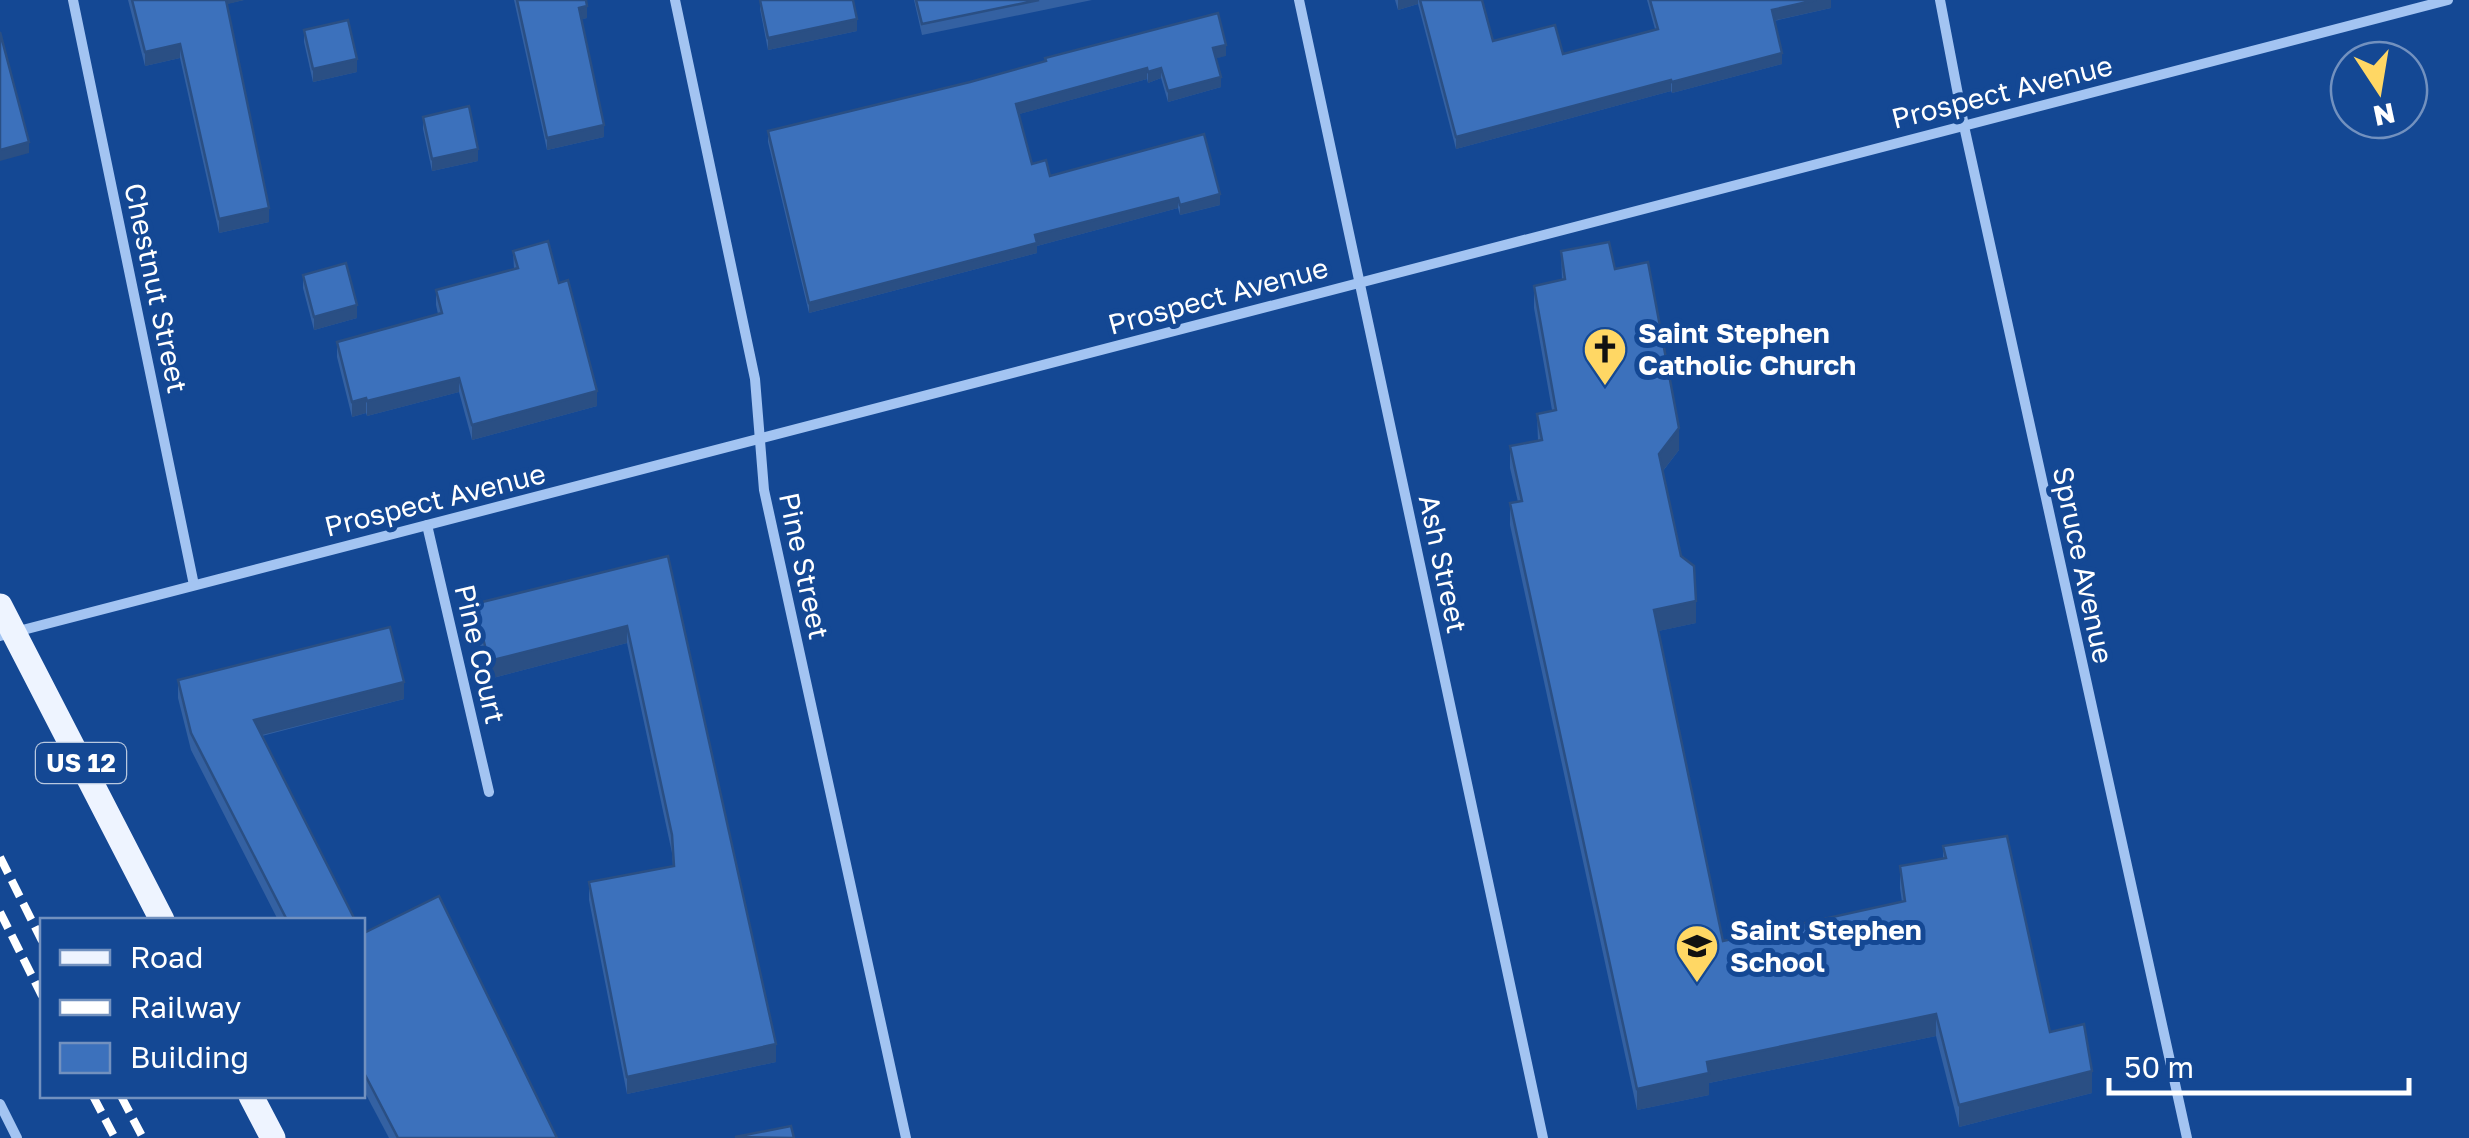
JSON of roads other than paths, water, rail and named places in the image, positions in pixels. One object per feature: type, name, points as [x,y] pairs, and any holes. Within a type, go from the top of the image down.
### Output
[{"type":"main road","name":"US 12","points":[[0,606],[7,634],[161,918]]},
{"type":"main road","points":[[253,1098],[273,1138]]},
{"type":"street","name":"Chestnut Street","points":[[73,0],[194,585]]},
{"type":"street","name":"Pine Street","points":[[675,0],[755,379],[764,490],[906,1138]]},
{"type":"street","name":"Ash Street","points":[[1299,0],[1543,1138]]},
{"type":"street","name":"Spruce Avenue","points":[[1940,0],[1964,126],[2187,1138]]},
{"type":"street","name":"Prospect Avenue","points":[[7,634],[2448,0]]},
{"type":"street","name":"Pine Court","points":[[427,525],[489,792]]},
{"type":"street","points":[[0,1104],[17,1138]]},
{"type":"railway","points":[[0,857],[40,937]]},
{"type":"railway","points":[[0,912],[40,992]]},
{"type":"railway","points":[[94,1098],[115,1138]]},
{"type":"railway","points":[[122,1098],[143,1138]]},
{"type":"place","name":"Saint Stephen Catholic Church","points":[[1605,387]]},
{"type":"place","name":"Saint Stephen School","points":[[1697,984]]}]
